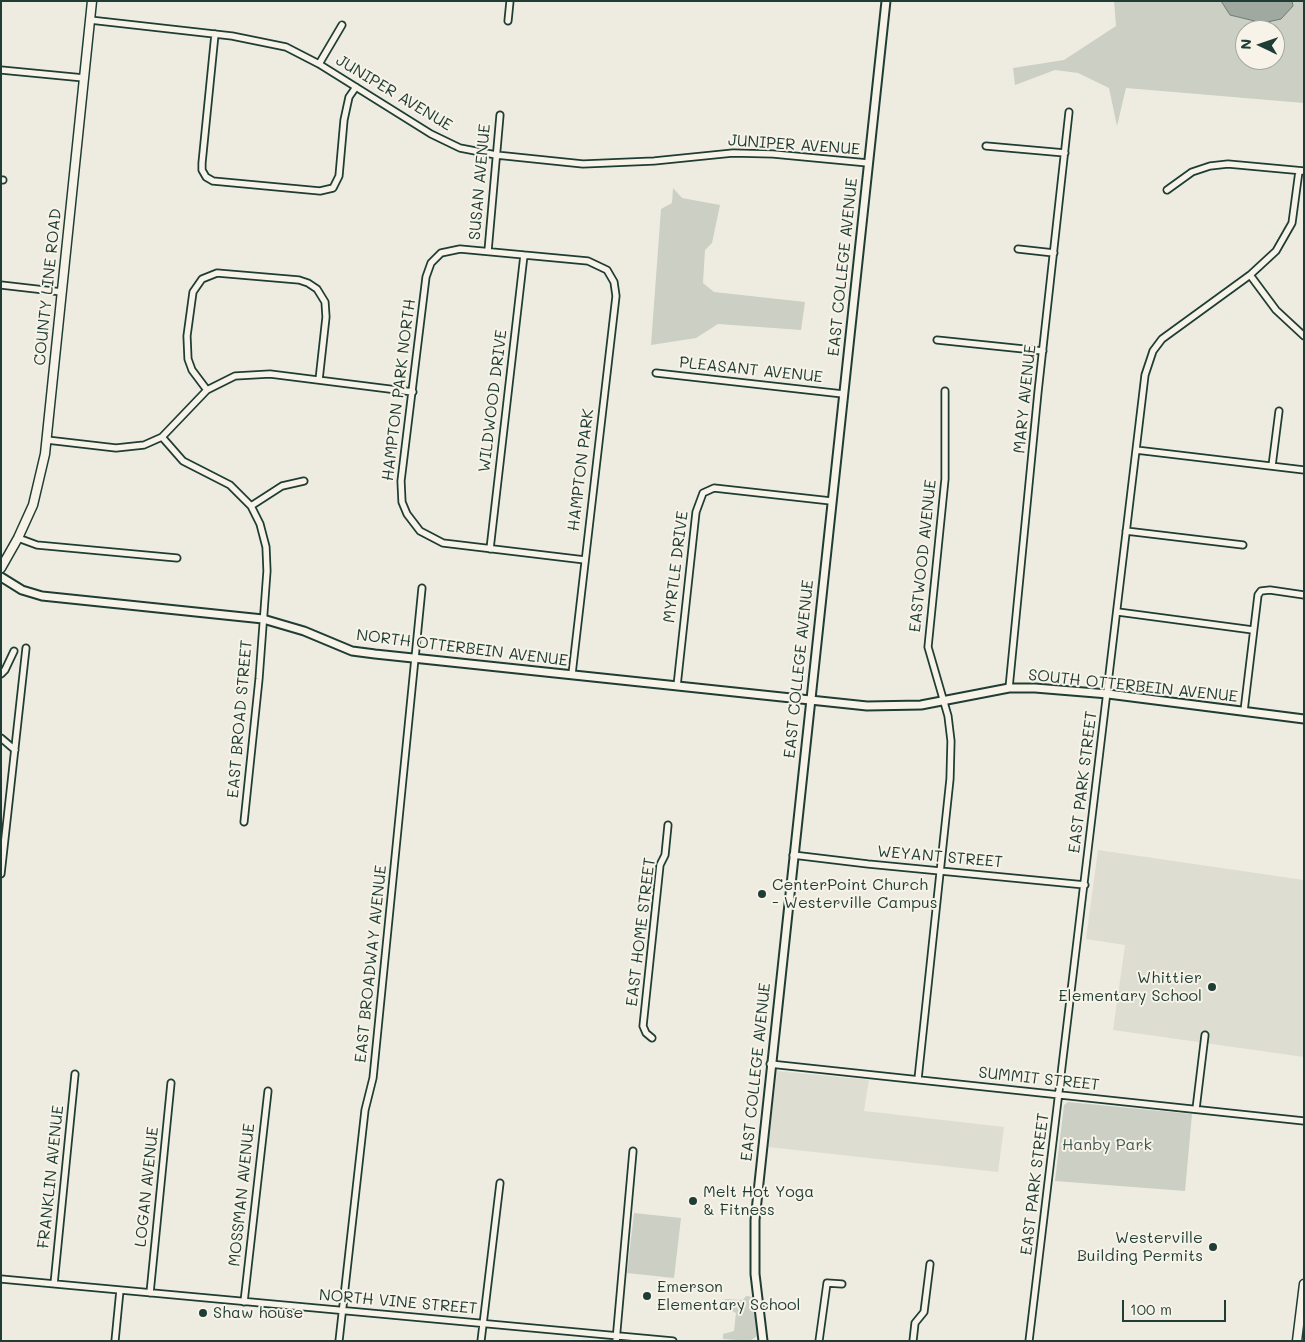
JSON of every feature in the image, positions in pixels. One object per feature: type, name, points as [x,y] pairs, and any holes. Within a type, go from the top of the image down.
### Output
[{"type":"main road","name":"COUNTY LINE ROAD","points":[[1,568],[18,538],[33,505],[47,440],[92,1]]},
{"type":"main road","points":[[1297,1341],[1304,1284]]},
{"type":"street","points":[[508,21],[510,1]]},
{"type":"street","name":"EAST COLLEGE AVENUE","points":[[763,1341],[754,1242],[770,1064],[886,1]]},
{"type":"street","name":"JUNIPER AVENUE","points":[[90,20],[232,36],[286,47],[319,64],[431,134],[453,144],[496,155],[583,164],[654,161],[733,153],[868,163]]},
{"type":"street","points":[[319,64],[342,25]]},
{"type":"street","points":[[215,34],[202,163],[206,176],[221,182],[320,191],[333,188],[339,176],[344,120],[349,97],[356,87]]},
{"type":"street","points":[[1,70],[84,78]]},
{"type":"street","name":"MARY AVENUE","points":[[1010,688],[1043,351],[1069,112]]},
{"type":"street","name":"SUSAN AVENUE","points":[[488,251],[500,115]]},
{"type":"street","points":[[986,146],[1065,153]]},
{"type":"street","points":[[1167,190],[1192,172],[1210,166],[1228,164],[1301,171]]},
{"type":"street","name":"EAST PARK STREET","points":[[1029,1341],[1145,375],[1153,351],[1174,329],[1250,274],[1276,252],[1287,234],[1294,213],[1301,171]]},
{"type":"street","name":"HAMPTON PARK NORTH","points":[[488,251],[456,249],[441,253],[431,263],[426,277],[401,490],[407,514],[420,531],[443,543],[490,550]]},
{"type":"street","points":[[1018,249],[1054,253]]},
{"type":"street","points":[[488,251],[524,255]]},
{"type":"street","name":"HAMPTON PARK","points":[[524,255],[588,261],[607,270],[614,282],[616,296],[572,674]]},
{"type":"street","name":"WILDWOOD DRIVE","points":[[490,550],[524,255]]},
{"type":"street","points":[[207,390],[192,370],[188,359],[187,336],[193,292],[202,279],[217,273],[298,280],[308,283],[317,289],[325,302],[326,317],[319,380]]},
{"type":"street","points":[[1250,274],[1276,310],[1304,336]]},
{"type":"street","points":[[1,285],[62,292]]},
{"type":"street","points":[[937,340],[1043,351]]},
{"type":"street","name":"PLEASANT AVENUE","points":[[656,373],[843,394]]},
{"type":"street","points":[[47,440],[127,448],[144,445],[162,437],[207,390],[234,376],[270,374],[413,392]]},
{"type":"street","name":"EASTWOOD AVENUE","points":[[918,1079],[941,871],[951,741],[944,700],[928,647],[945,479],[945,392]]},
{"type":"street","points":[[1272,466],[1279,411]]},
{"type":"street","points":[[162,437],[183,461],[230,485],[251,506],[282,486],[304,481]]},
{"type":"street","points":[[1136,450],[1304,470]]},
{"type":"street","name":"MYRTLE DRIVE","points":[[677,686],[696,512],[703,493],[714,488],[831,501]]},
{"type":"street","name":"EAST BROAD STREET","points":[[244,822],[267,572],[266,548],[260,524],[251,506]]},
{"type":"street","points":[[1126,531],[1243,545]]},
{"type":"street","points":[[18,538],[37,544],[178,558]]},
{"type":"street","points":[[490,550],[585,560]]},
{"type":"street","name":"NORTH OTTERBEIN AVENUE","points":[[1,576],[22,590],[42,596],[263,619],[304,631],[352,651],[810,701]]},
{"type":"street","name":"EAST BROADWAY AVENUE","points":[[339,1341],[365,1110],[373,1078],[422,588]]},
{"type":"street","points":[[1244,711],[1257,599],[1261,591],[1270,590],[1304,595]]},
{"type":"street","points":[[1118,612],[1253,630]]},
{"type":"street","points":[[1,874],[4,823],[15,750],[26,648]]},
{"type":"street","points":[[1,674],[5,670],[14,651]]},
{"type":"street","name":"SOUTH OTTERBEIN AVENUE","points":[[810,701],[893,706],[944,700],[1010,688],[1035,688],[1108,694],[1304,719]]},
{"type":"street","points":[[1,738],[15,750]]},
{"type":"street","name":"EAST HOME STREET","points":[[652,1038],[646,1033],[643,1026],[660,865],[664,855],[668,825]]},
{"type":"street","name":"WEYANT STREET","points":[[793,854],[1085,885]]},
{"type":"street","points":[[1196,1109],[1205,1035]]},
{"type":"street","name":"SUMMIT STREET","points":[[770,1064],[1304,1121]]},
{"type":"street","name":"FRANKLIN AVENUE","points":[[54,1284],[75,1074]]},
{"type":"street","name":"LOGAN AVENUE","points":[[150,1293],[171,1083]]},
{"type":"street","name":"MOSSMAN AVENUE","points":[[244,1302],[268,1091]]},
{"type":"street","points":[[617,1338],[633,1151]]},
{"type":"street","points":[[482,1341],[500,1183]]},
{"type":"street","points":[[913,1341],[916,1323],[924,1312],[930,1264]]},
{"type":"street","name":"NORTH VINE STREET","points":[[1,1279],[617,1338],[673,1341]]},
{"type":"street","points":[[819,1341],[827,1283],[842,1284]]},
{"type":"street","points":[[115,1341],[120,1290]]},
{"type":"shaded area","points":[[1221,1],[1292,1],[1293,6],[1281,19],[1276,20],[1251,20],[1230,15]]},
{"type":"shaded area","name":"Whittier Elementary School","points":[[1098,850],[1304,880],[1304,1057],[1113,1030],[1125,945],[1086,939]]},
{"type":"shaded area","points":[[777,1071],[869,1080],[864,1111],[1004,1127],[998,1172],[768,1147]]},
{"type":"green space","points":[[1114,1],[1221,1],[1230,15],[1292,6],[1292,1],[1304,1],[1304,103],[1126,88],[1117,126],[1109,88],[1078,73],[1055,70],[1015,85],[1013,68],[1064,60],[1116,26]]},
{"type":"green space","points":[[673,188],[682,198],[720,205],[712,243],[705,250],[703,283],[714,292],[805,302],[801,330],[718,324],[696,338],[651,345],[661,209],[672,203]]},
{"type":"green space","name":"Hanby Park","points":[[1068,1102],[1192,1114],[1185,1191],[1055,1181],[1064,1105]]},
{"type":"green space","points":[[634,1213],[681,1218],[674,1278],[627,1273]]},
{"type":"green space","points":[[746,1296],[753,1297],[757,1336],[750,1341],[723,1339],[723,1334],[734,1331],[736,1313],[725,1307],[725,1299],[743,1300]]},
{"type":"place","name":"CenterPoint Church - Westerville Campus","points":[[762,894]]},
{"type":"place","name":"Whittier Elementary School","points":[[1212,987]]},
{"type":"place","name":"Melt Hot Yoga & Fitness","points":[[693,1201]]},
{"type":"place","name":"Westerville Building Permits","points":[[1213,1247]]},
{"type":"place","name":"Emerson Elementary School","points":[[647,1296]]},
{"type":"place","name":"Shaw house","points":[[203,1313]]}]
